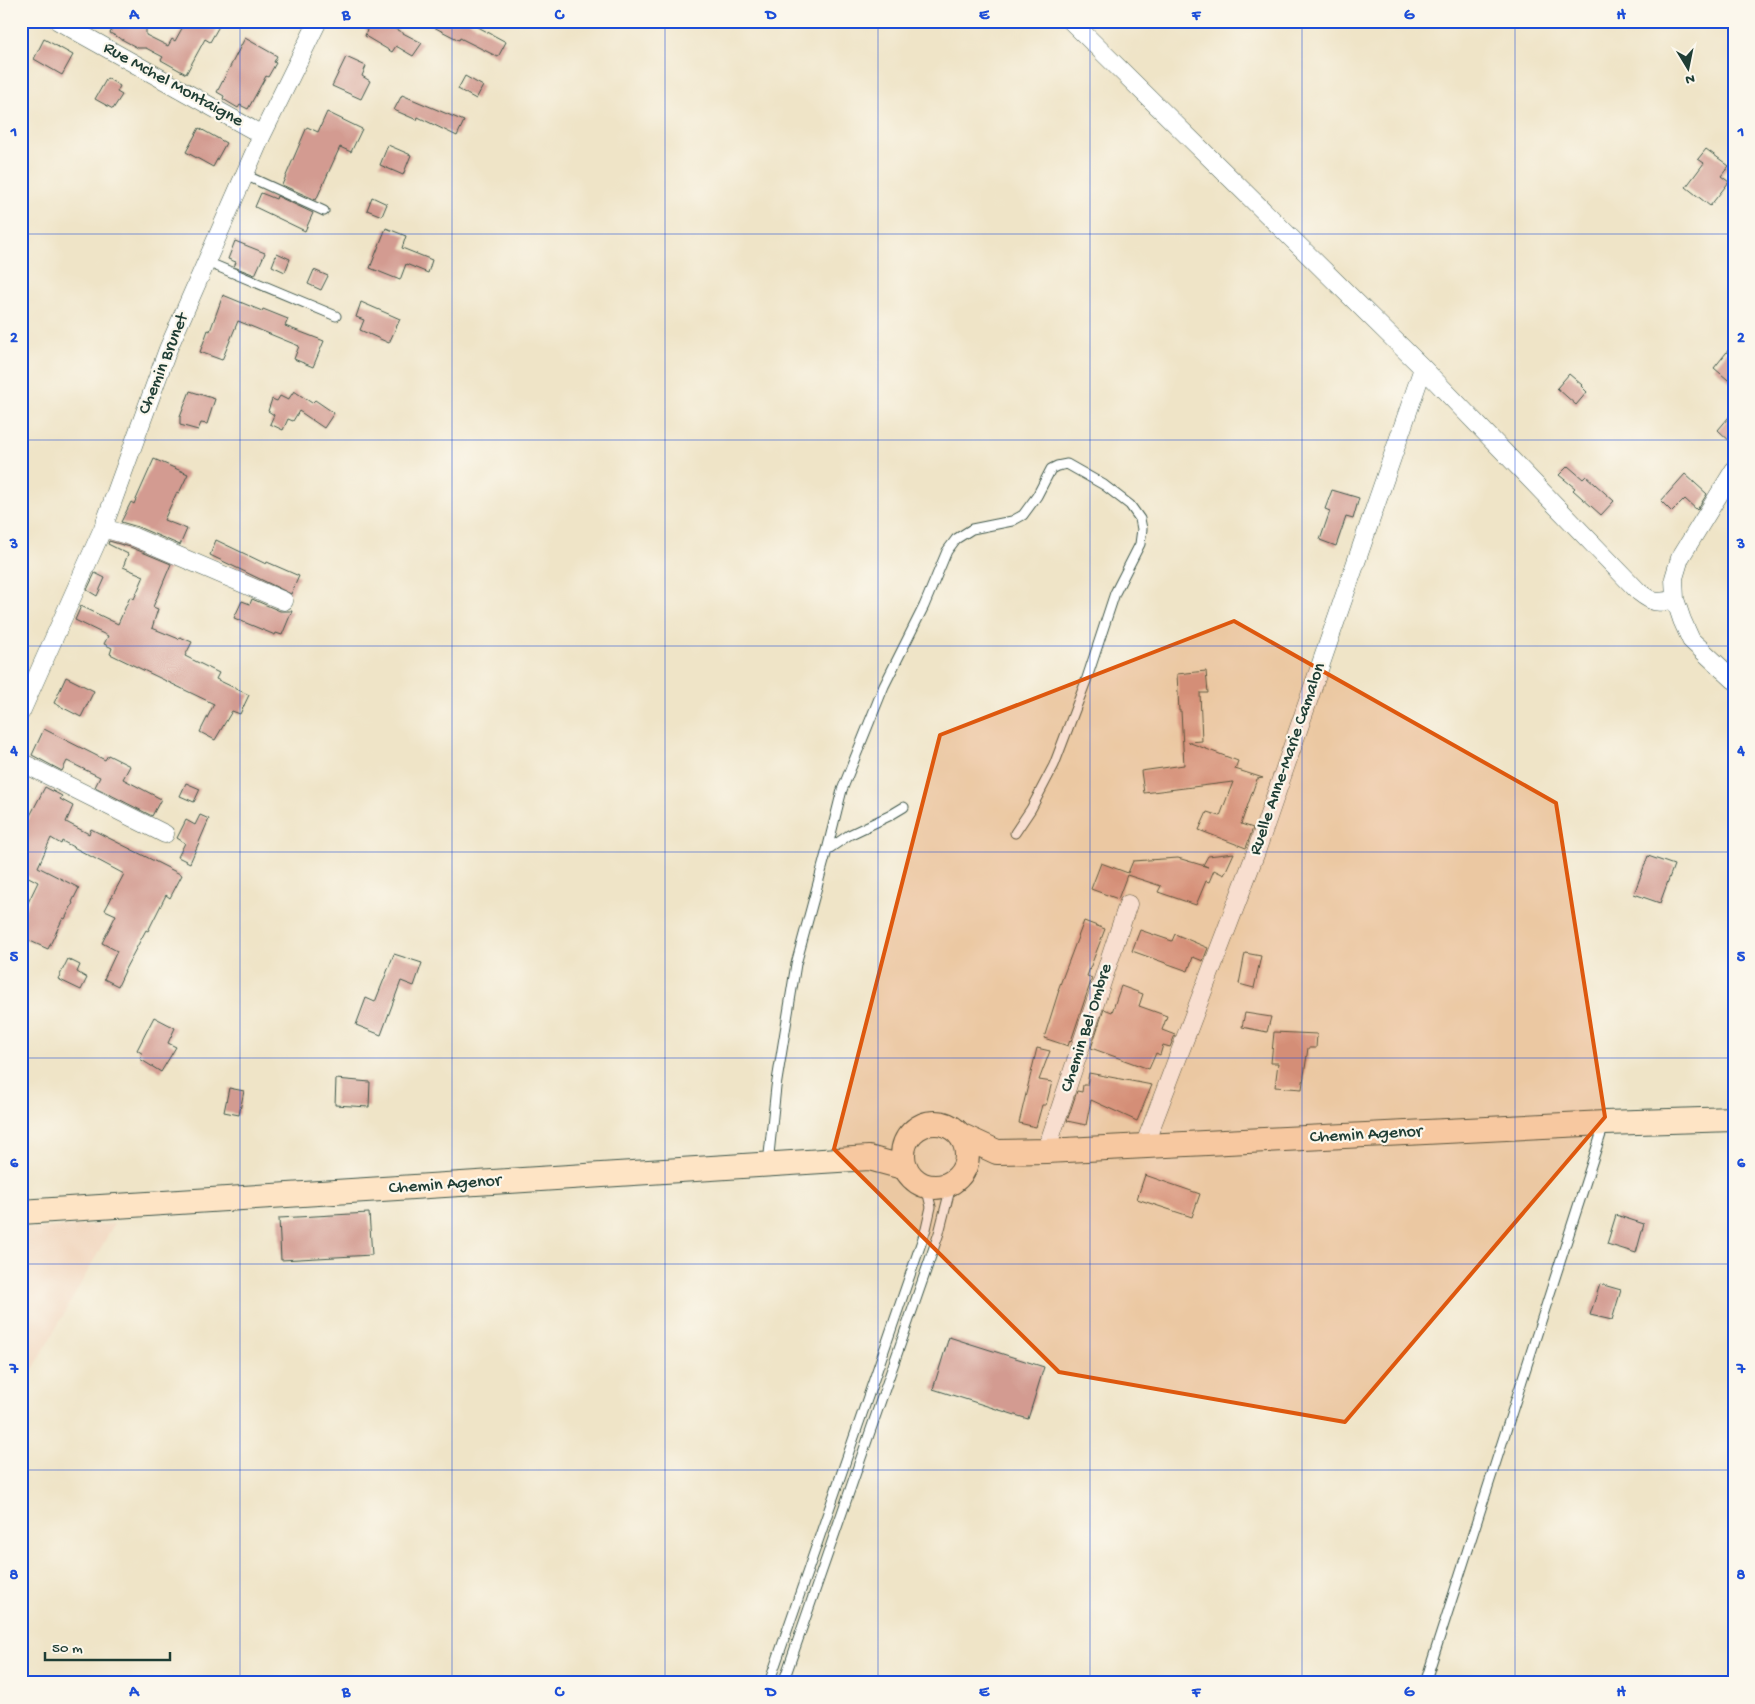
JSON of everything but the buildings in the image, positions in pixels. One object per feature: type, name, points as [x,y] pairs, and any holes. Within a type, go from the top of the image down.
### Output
[{"type":"main road","name":"Chemin Agenor","points":[[21,1212],[869,1158],[907,1142],[912,1134],[927,1125],[944,1125],[960,1135],[998,1152],[1605,1123],[1734,1119]]},
{"type":"main road","points":[[958,1175],[967,1160],[967,1151],[960,1135]]},
{"type":"main road","points":[[906,1168],[904,1150],[907,1142]]},
{"type":"main road","name":"Chemin Agenor","points":[[869,1158],[906,1168],[918,1182],[926,1186],[935,1187],[944,1186],[958,1175],[998,1152]]},
{"type":"street","name":"Rue Mchel Montaigne","points":[[58,21],[262,135]]},
{"type":"street","points":[[1071,21],[1424,368],[1639,592],[1651,601],[1661,603],[1675,599]]},
{"type":"street","name":"Chemin Brunet","points":[[21,712],[103,528],[168,349],[313,23]]},
{"type":"street","name":"Ruelle Anne-Marie Camalon","points":[[1144,1146],[1256,852],[1424,368]]},
{"type":"street","points":[[1734,470],[1680,558],[1674,578],[1675,599],[1691,640],[1734,680]]},
{"type":"street","points":[[103,528],[134,537],[284,601]]},
{"type":"street","points":[[21,762],[165,834]]},
{"type":"street","name":"Chemin Bel Ombre","points":[[1046,1151],[1128,904]]},
{"type":"lane","points":[[245,175],[324,211]]},
{"type":"lane","points":[[207,262],[336,316]]},
{"type":"lane","points":[[768,1165],[776,1087],[796,964],[842,790],[884,686],[924,606],[947,551],[956,539],[972,529],[1012,521],[1023,515],[1037,496],[1051,469],[1067,464],[1104,485],[1130,505],[1140,519],[1142,529],[1140,544],[1115,593],[1086,681],[1054,764],[1031,809],[1015,833]]},
{"type":"lane","points":[[827,850],[848,835],[890,816],[904,807]]},
{"type":"lane","points":[[1426,1683],[1605,1123]]},
{"type":"lane","points":[[783,1683],[958,1175]]},
{"type":"lane","points":[[769,1683],[926,1229],[931,1207],[926,1186]]},
{"type":"highlighted area","points":[[1234,621],[1556,803],[1605,1117],[1345,1422],[1059,1372],[834,1149],[940,735]]},
{"type":"shaded area","points":[[114,1224],[21,1391],[21,1229]]}]
